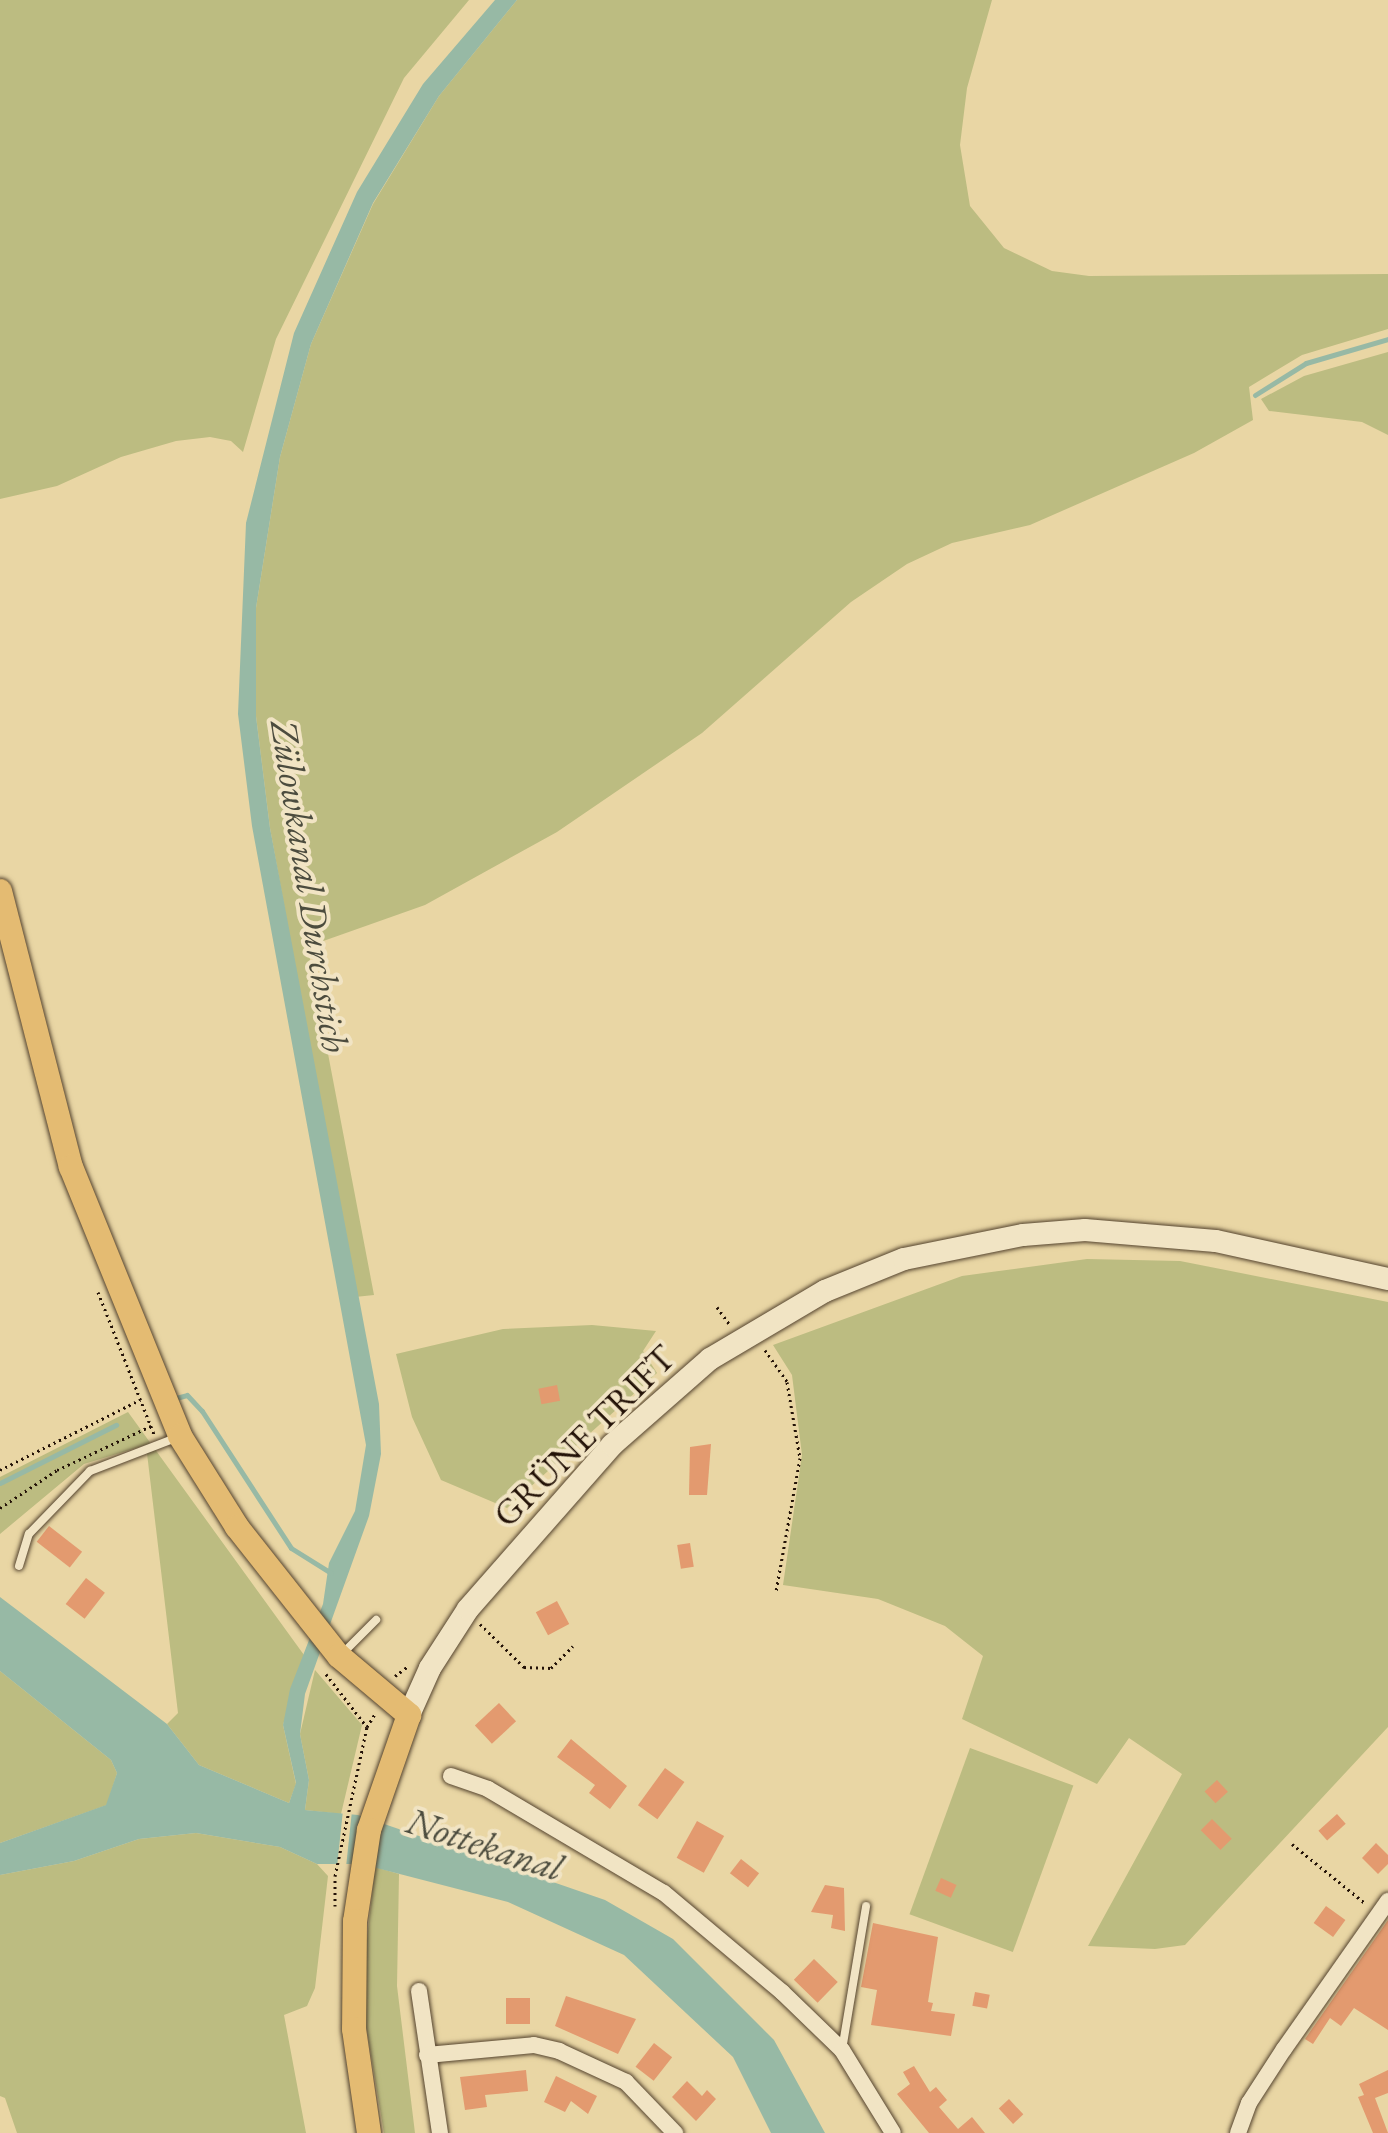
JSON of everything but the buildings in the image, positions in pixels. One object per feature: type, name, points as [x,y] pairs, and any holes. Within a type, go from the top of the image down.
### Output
[{"type":"main road","points":[[0,891],[71,1167],[149,1397],[180,1436],[237,1527],[304,1613],[331,1657],[409,1715],[347,1878],[352,1995],[369,2133]]},
{"type":"main road","name":"GRÜNE TRIFT","points":[[409,1715],[430,1668],[468,1609],[537,1526],[647,1411],[745,1334],[825,1291],[904,1259],[1023,1235],[1070,1231],[1216,1241],[1388,1279]]},
{"type":"street","points":[[451,1776],[488,1789],[664,1893],[782,1992],[842,2050],[893,2133]]},
{"type":"street","points":[[1238,2133],[1277,2060],[1385,1913]]},
{"type":"street","points":[[419,1991],[440,2133]]},
{"type":"street","points":[[427,2055],[534,2045],[559,2051],[626,2082],[675,2133]]},
{"type":"lane","points":[[19,1566],[29,1534],[90,1471],[180,1436]]},
{"type":"lane","points":[[331,1657],[376,1620]]},
{"type":"lane","points":[[842,2050],[866,1906]]},
{"type":"path","points":[[717,1307],[787,1382],[800,1458],[776,1591]]},
{"type":"path","points":[[0,1470],[149,1397],[151,1426],[57,1470],[0,1508]]},
{"type":"path","points":[[475,1619],[524,1667],[551,1668],[573,1646]]},
{"type":"path","points":[[331,1657],[367,1727],[355,1786],[347,1878]]},
{"type":"path","points":[[1292,1844],[1356,1899],[1385,1913]]},
{"type":"green space","points":[[0,0],[469,0],[404,78],[276,339],[243,452],[231,441],[210,437],[176,441],[121,457],[57,486],[0,499]]},
{"type":"green space","points":[[517,0],[992,0],[967,88],[960,145],[970,206],[1004,248],[1052,271],[1089,276],[1388,274],[1388,329],[1302,355],[1249,387],[1253,420],[1194,453],[1030,525],[952,543],[907,564],[851,602],[702,733],[557,832],[425,905],[312,945],[309,954],[374,1295],[355,1297],[270,828],[256,716],[256,608],[280,457],[311,344],[373,204],[439,96]]},
{"type":"green space","points":[[1388,352],[1388,435],[1362,422],[1269,411],[1261,399],[1304,376]]},
{"type":"green space","points":[[1087,1259],[1180,1261],[1388,1302],[1388,1727],[1185,1945],[1155,1949],[1088,1946],[1182,1774],[1129,1738],[1097,1784],[962,1719],[983,1656],[945,1626],[878,1599],[783,1585],[802,1455],[792,1375],[773,1345],[962,1276]]},
{"type":"green space","points":[[592,1325],[656,1331],[643,1351],[657,1373],[507,1508],[441,1480],[412,1417],[396,1354],[503,1329]]},
{"type":"green space","points":[[128,1412],[304,1655],[283,1725],[296,1784],[289,1803],[199,1765],[167,1724],[178,1713],[146,1445],[84,1464],[0,1534],[0,1477]]},
{"type":"green space","points":[[315,1670],[362,1725],[341,1814],[305,1810],[309,1780],[300,1734]]},
{"type":"green space","points":[[0,1671],[111,1760],[117,1773],[107,1805],[0,1843]]},
{"type":"green space","points":[[970,1748],[1073,1786],[1013,1952],[909,1914]]},
{"type":"green space","points":[[196,1833],[280,1847],[317,1864],[328,1876],[315,1988],[307,2006],[284,2015],[306,2133],[17,2133],[5,2098],[0,2096],[0,1875],[74,1861],[139,1839]]},
{"type":"green space","points":[[375,1867],[399,1874],[397,1986],[415,2133],[384,2133],[361,1995]]},
{"type":"shaded area","points":[[495,0],[517,0],[439,96],[373,203],[311,344],[280,457],[256,608],[256,716],[270,828],[379,1404],[381,1454],[369,1516],[305,1694],[300,1734],[309,1780],[305,1810],[358,1815],[605,1900],[673,1939],[774,2040],[825,2133],[771,2133],[733,2057],[624,1955],[508,1902],[361,1864],[317,1864],[280,1847],[196,1833],[139,1839],[74,1861],[0,1875],[0,1843],[106,1805],[117,1773],[111,1760],[0,1671],[0,1597],[167,1724],[199,1765],[289,1803],[296,1783],[283,1725],[290,1689],[323,1604],[329,1563],[355,1511],[366,1445],[252,826],[238,714],[246,523],[294,333],[357,192],[423,84]]},
{"type":"pier","points":[[343,1810],[352,1811],[346,1870],[337,1869]]},
{"type":"waterway","points":[[1255,395],[1306,363],[1388,339]]},
{"type":"waterway","points":[[176,1398],[187,1395],[202,1411],[291,1548],[331,1573]]},
{"type":"waterway","points":[[0,1483],[116,1425]]},
{"type":"water label","name":"Zülowkanal Durchstich","points":[[310,886]]},
{"type":"water label","name":"Nottekanal","points":[[485,1844]]}]
